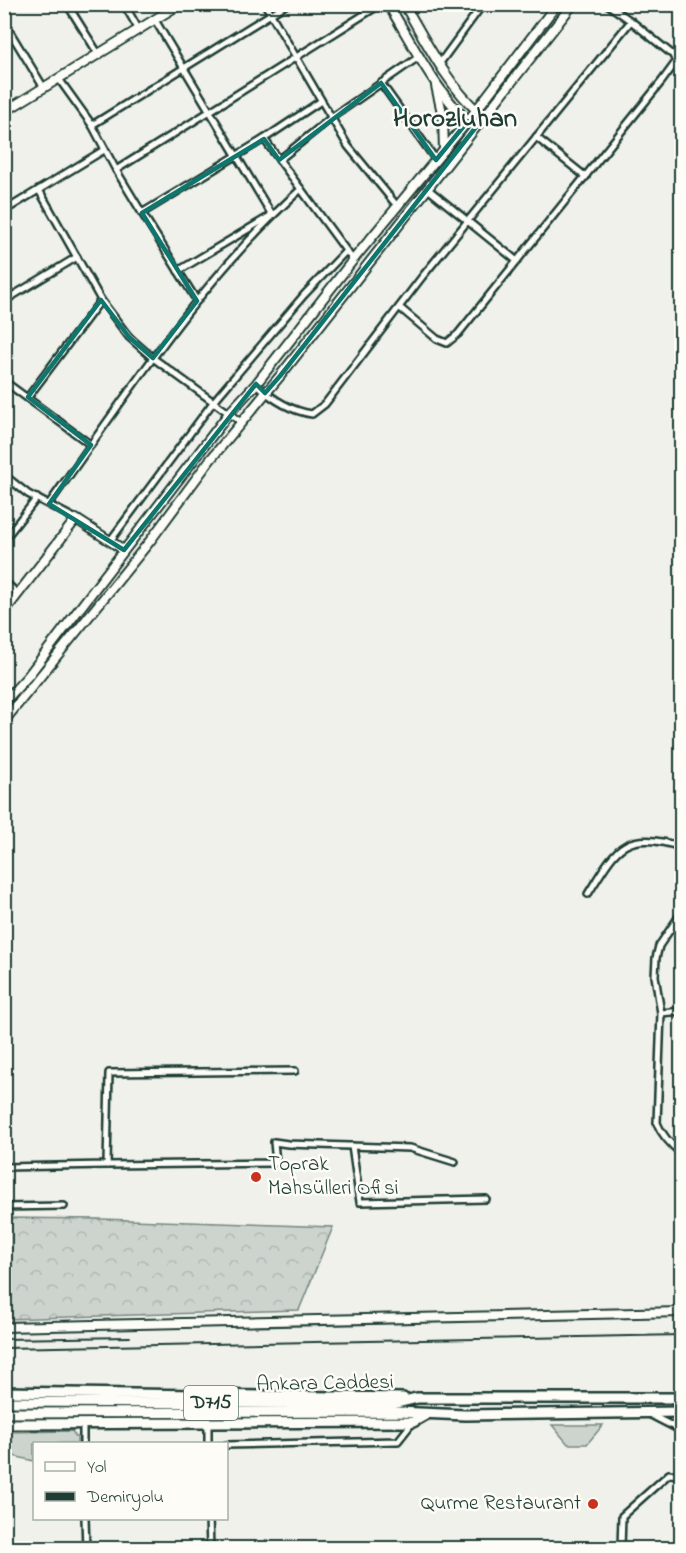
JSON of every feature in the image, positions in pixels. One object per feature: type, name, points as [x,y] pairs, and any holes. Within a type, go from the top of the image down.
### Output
[{"type":"highway","points":[[4,1392],[417,1398]]},
{"type":"highway","name":"Ankara Caddesi","points":[[4,1402],[392,1404],[417,1398],[681,1398]]},
{"type":"highway","name":"Ankara Caddesi","points":[[4,1413],[681,1412]]},
{"type":"highway","name":"D715","points":[[4,1424],[413,1422],[427,1414]]},
{"type":"street","points":[[67,4],[99,54]]},
{"type":"street","points":[[124,4],[139,30]]},
{"type":"street","points":[[265,4],[348,146],[398,207]]},
{"type":"street","points":[[92,125],[287,4]]},
{"type":"street","points":[[116,170],[381,4]]},
{"type":"street","points":[[388,4],[456,111],[476,127]]},
{"type":"street","points":[[404,4],[466,101],[485,116]]},
{"type":"street","points":[[440,63],[483,4]]},
{"type":"street","points":[[4,702],[28,675],[230,412],[256,384],[353,260],[468,121],[557,4]]},
{"type":"street","points":[[4,721],[150,541],[241,422],[573,4]]},
{"type":"street","points":[[399,307],[437,339],[447,342],[458,334],[676,62],[673,55],[607,4]]},
{"type":"street","points":[[4,112],[180,5]]},
{"type":"street","points":[[155,20],[272,215]]},
{"type":"street","points":[[256,384],[265,393],[298,412],[312,414],[325,404],[467,221],[631,21]]},
{"type":"street","points":[[4,22],[44,88]]},
{"type":"street","points":[[279,160],[331,118],[420,56]]},
{"type":"street","points":[[59,79],[92,125],[104,150],[197,301]]},
{"type":"street","points":[[434,79],[443,117],[444,150]]},
{"type":"street","points":[[381,83],[436,160]]},
{"type":"street","points":[[142,213],[264,139],[321,101]]},
{"type":"street","points":[[536,137],[586,177]]},
{"type":"street","points":[[264,139],[353,260]]},
{"type":"street","points":[[4,211],[104,150]]},
{"type":"street","points":[[50,504],[153,358],[197,301],[272,215],[301,189]]},
{"type":"street","points":[[428,189],[517,261]]},
{"type":"street","points":[[39,190],[101,300],[129,337],[153,358],[241,422]]},
{"type":"street","points":[[178,271],[272,215]]},
{"type":"street","points":[[110,541],[214,401],[304,295],[346,251]]},
{"type":"street","points":[[4,301],[77,257]]},
{"type":"street","points":[[28,397],[101,300]]},
{"type":"street","points":[[4,381],[91,445]]},
{"type":"street","points":[[4,475],[28,494],[76,519],[124,550]]},
{"type":"street","points":[[4,540],[37,498]]},
{"type":"street","points":[[4,612],[76,519]]},
{"type":"street","points":[[4,581],[18,594]]},
{"type":"street","points":[[588,894],[608,862],[620,848],[629,842],[648,840],[681,847]]},
{"type":"street","points":[[681,912],[659,946],[655,976],[661,1013],[657,1123],[671,1146],[681,1154]]},
{"type":"street","points":[[661,1013],[681,1011]]},
{"type":"street","points":[[107,1165],[109,1073],[295,1071]]},
{"type":"street","points":[[4,1167],[276,1163],[274,1142],[410,1148],[455,1162]]},
{"type":"street","points":[[352,1146],[360,1202],[486,1199]]},
{"type":"street","points":[[4,1207],[64,1206]]},
{"type":"street","points":[[4,1327],[681,1312]]},
{"type":"street","points":[[647,1413],[681,1431]]},
{"type":"street","points":[[228,1445],[398,1441],[413,1422]]},
{"type":"street","points":[[208,1423],[208,1442]]},
{"type":"street","points":[[83,1425],[83,1442]]},
{"type":"street","points":[[621,1548],[622,1516],[669,1474],[681,1475]]},
{"type":"street","points":[[85,1520],[86,1548]]},
{"type":"street","points":[[209,1520],[210,1548]]},
{"type":"highlighted area","points":[[381,83],[436,160],[468,121],[476,127],[280,376],[265,393],[256,384],[124,550],[49,504],[91,445],[28,397],[101,300],[129,337],[153,358],[197,301],[142,213],[264,139],[279,160]]},
{"type":"green space","points":[[5,1218],[333,1227],[299,1310],[5,1319]]},
{"type":"green space","points":[[552,1425],[603,1425],[587,1444],[568,1444]]},
{"type":"green space","points":[[72,1431],[77,1442],[33,1442],[33,1461],[5,1454],[5,1432]]},
{"type":"railway","points":[[4,1348],[682,1335]]},
{"type":"railway","points":[[4,1339],[130,1337]]},
{"type":"place","name":"Toprak Mahsülleri Ofisi","points":[[256,1177]]},
{"type":"place","name":"Qurme Restaurant","points":[[593,1504]]},
{"type":"district","name":"Horozluhan","points":[[455,119]]}]
